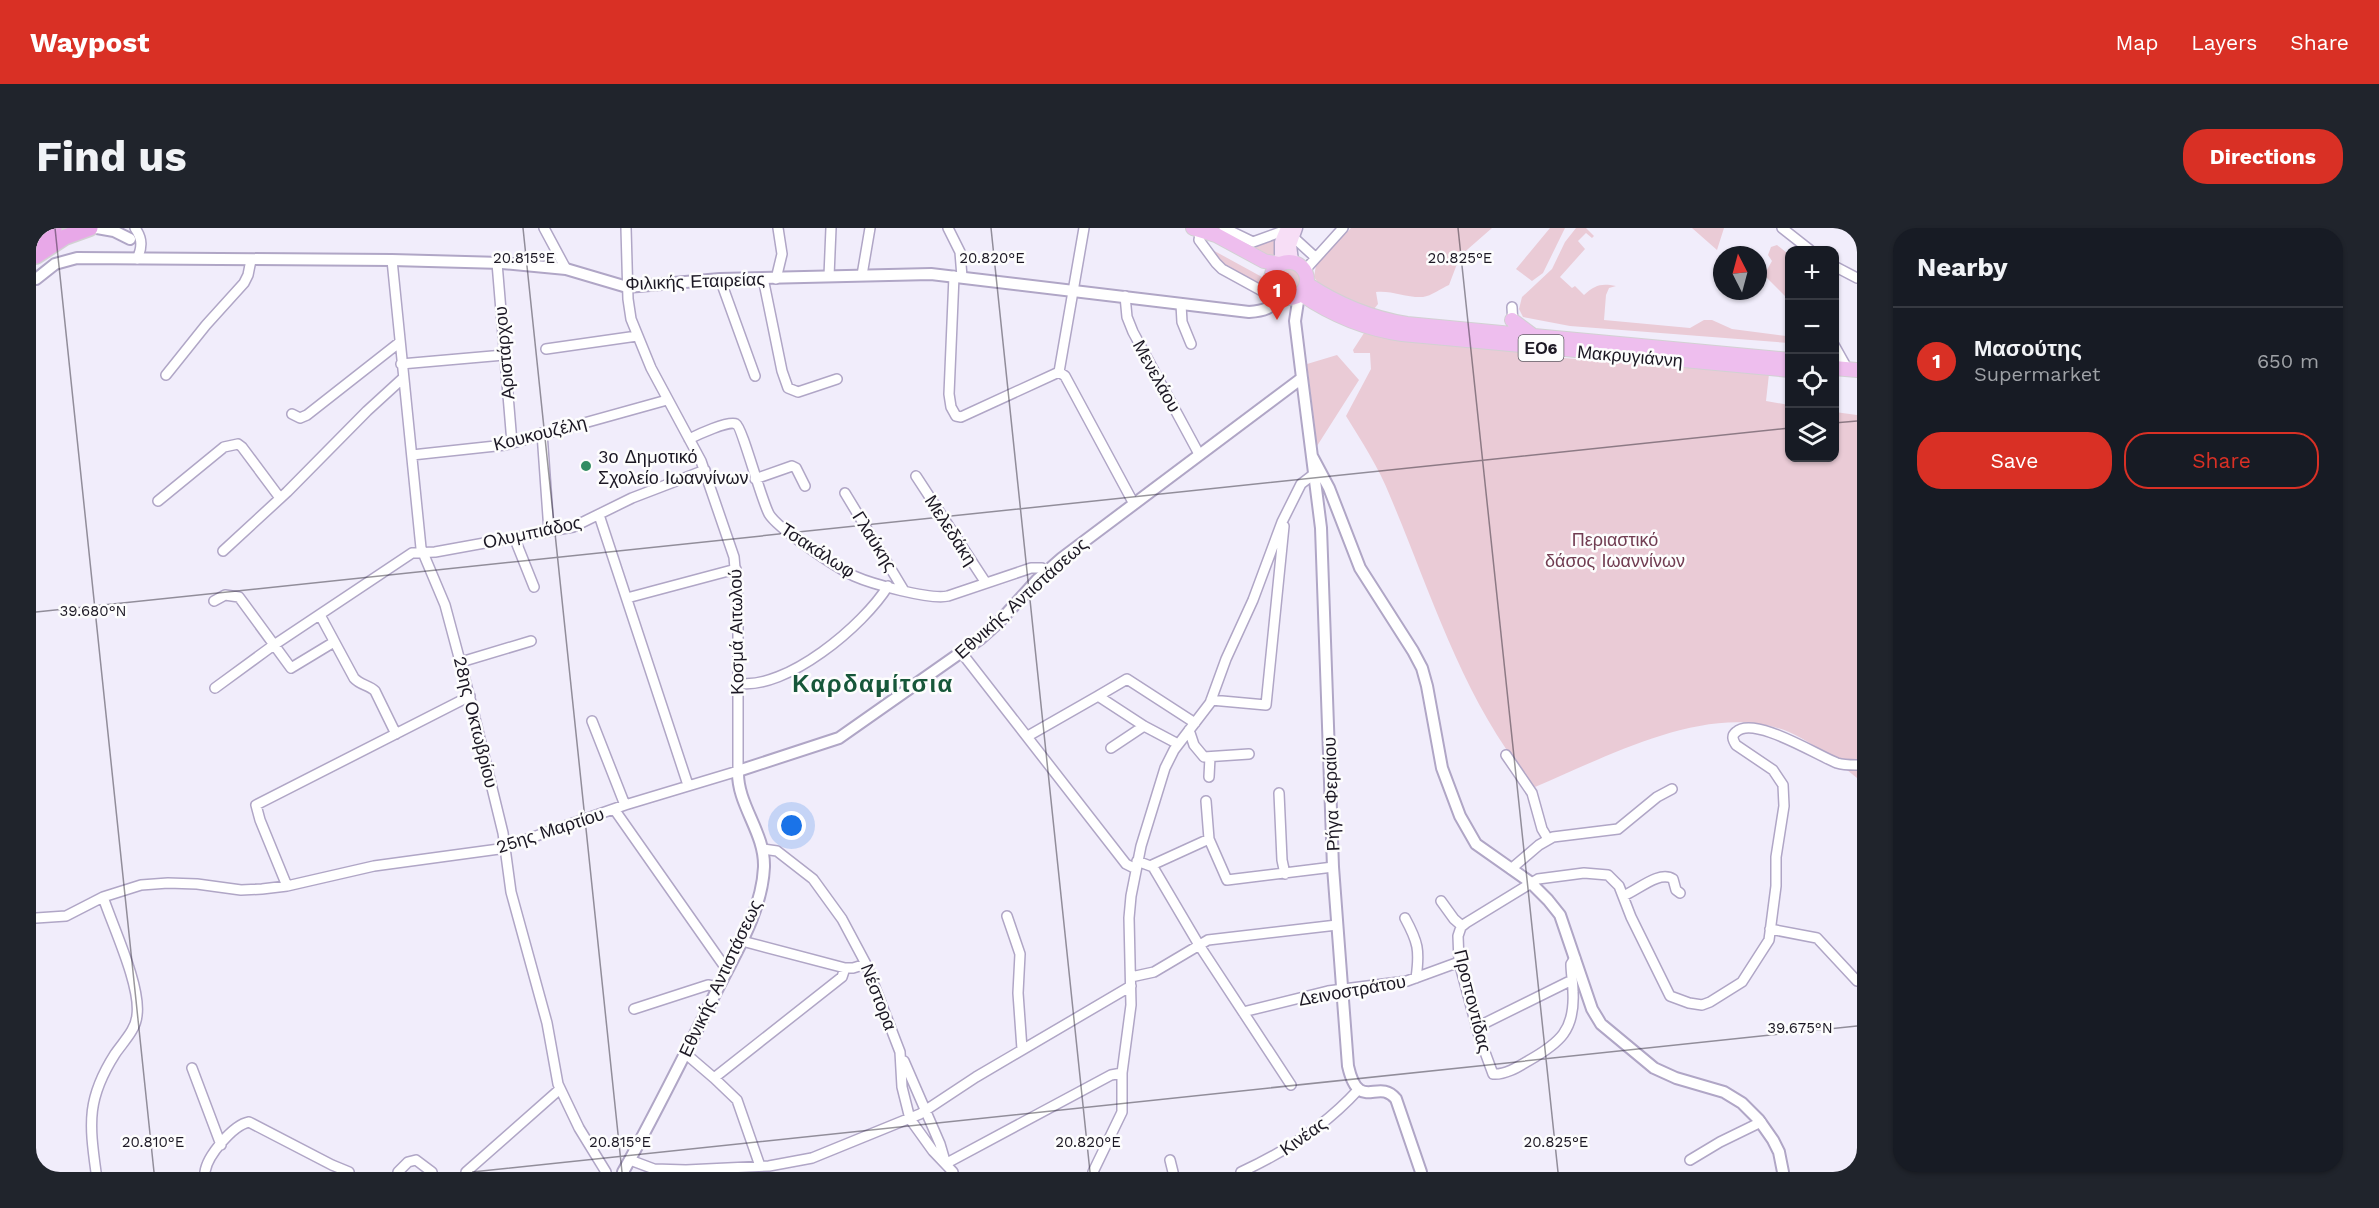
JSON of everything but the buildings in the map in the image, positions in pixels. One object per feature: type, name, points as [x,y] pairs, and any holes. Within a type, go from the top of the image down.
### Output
[{"type":"highway","points":[[36,254],[54,228]]},
{"type":"highway","points":[[36,254],[65,237],[90,228]]},
{"type":"main road","name":"ΕΟ6","points":[[1198,229],[1216,235],[1264,261],[1299,264],[1303,286]]},
{"type":"main road","name":"ΕΟ6","points":[[1198,229],[1212,241],[1261,269],[1276,291]]},
{"type":"main road","points":[[1290,230],[1290,245],[1284,263],[1273,270],[1276,291],[1291,298],[1303,286]]},
{"type":"main road","name":"Μακρυγιάννη","points":[[1303,286],[1353,310],[1385,320],[1425,327],[1508,339],[1785,369]]},
{"type":"main road","points":[[1510,311],[1523,329],[1536,337]]},
{"type":"main road","name":"Μακρυγιάννη","points":[[1508,339],[1536,337],[1785,360]]},
{"type":"street","points":[[97,228],[114,231],[130,239]]},
{"type":"street","points":[[123,228],[134,245],[136,259]]},
{"type":"street","points":[[135,228],[141,237],[136,259]]},
{"type":"street","points":[[544,228],[566,269]]},
{"type":"street","name":"Κοσμά Αιτωλού","points":[[626,228],[627,287],[630,313],[637,336],[667,400],[705,470],[728,534],[736,568],[738,771]]},
{"type":"street","points":[[776,279],[782,254],[778,228]]},
{"type":"street","points":[[829,276],[831,228]]},
{"type":"street","points":[[862,275],[870,228]]},
{"type":"street","points":[[948,228],[960,252],[949,383],[951,407],[956,416],[971,414],[1059,372]]},
{"type":"street","points":[[1059,372],[1084,228]]},
{"type":"street","points":[[1224,228],[1253,242],[1290,230],[1315,257]]},
{"type":"street","points":[[1302,378],[1295,321],[1303,286],[1315,257],[1343,228]]},
{"type":"street","points":[[1782,228],[1805,246]]},
{"type":"street","name":"Φιλικής Εταιρείας","points":[[36,279],[55,264],[65,260],[88,257],[497,263],[566,269],[627,287],[720,279],[916,274],[958,276],[1240,311],[1258,311],[1273,305],[1276,291]]},
{"type":"street","points":[[166,375],[206,324],[244,283],[248,275],[250,260]]},
{"type":"street","name":"28ης Οκτωβρίου","points":[[392,260],[402,379],[422,551],[445,605],[470,696],[505,847],[509,885],[547,1023],[560,1089],[579,1128],[606,1172]]},
{"type":"street","name":"Αριστάρχου","points":[[497,263],[512,443]]},
{"type":"street","points":[[1839,271],[1857,278]]},
{"type":"street","points":[[763,278],[779,360],[788,388],[798,392],[837,379]]},
{"type":"street","points":[[720,279],[755,376]]},
{"type":"street","points":[[1276,291],[1295,321]]},
{"type":"street","name":"Μενελάου","points":[[1125,296],[1127,316],[1133,332],[1199,454]]},
{"type":"street","points":[[1181,304],[1182,322],[1191,344]]},
{"type":"street","points":[[1508,339],[1510,311]]},
{"type":"street","points":[[1508,339],[1510,311]]},
{"type":"street","points":[[546,349],[637,336]]},
{"type":"street","points":[[291,414],[300,418],[307,416],[400,342]]},
{"type":"street","points":[[1837,354],[1842,369]]},
{"type":"street","points":[[401,364],[504,355]]},
{"type":"street","points":[[1059,372],[1065,376],[1134,504]]},
{"type":"street","name":"Εθνικής Αντιστάσεως","points":[[623,1172],[686,1054],[742,941],[760,893],[764,872],[763,849],[739,786],[738,771],[839,738],[962,652],[999,622],[1046,571],[1302,378]]},
{"type":"street","name":"Ρήγα Φεραίου","points":[[1302,378],[1320,515],[1325,591],[1334,867],[1348,1066],[1352,1082],[1358,1090]]},
{"type":"street","points":[[223,551],[402,379]]},
{"type":"street","name":"Κουκουζέλη","points":[[412,455],[512,443],[667,400]]},
{"type":"street","name":"Τσακάλωφ","points":[[688,439],[726,424],[736,424],[743,434],[755,479],[769,513],[780,528],[854,576],[937,597],[1031,568],[1042,568],[1046,571]]},
{"type":"street","points":[[542,434],[549,531]]},
{"type":"street","points":[[158,501],[232,443],[242,447],[280,498]]},
{"type":"street","points":[[1312,456],[1329,488],[1360,568],[1422,668],[1440,763],[1460,816],[1476,844],[1530,882],[1560,915],[1594,1014],[1609,1032],[1654,1068],[1676,1078],[1730,1095],[1750,1110],[1761,1122],[1776,1146],[1783,1172]]},
{"type":"street","points":[[755,479],[792,466],[796,468],[805,486]]},
{"type":"street","name":"Ολυμπιάδος","points":[[422,551],[435,552],[573,527],[632,498],[705,470]]},
{"type":"street","points":[[1093,1172],[1121,1117],[1122,1073],[1130,1023],[1130,912],[1137,865],[1165,768],[1178,744],[1211,700],[1226,659],[1253,600],[1282,522],[1301,484],[1314,474]]},
{"type":"street","name":"Μελεδάκη","points":[[916,477],[986,583]]},
{"type":"street","name":"Γλαύκης","points":[[845,493],[903,589]]},
{"type":"street","points":[[599,515],[688,785]]},
{"type":"street","points":[[1211,700],[1266,705],[1284,527],[1282,522]]},
{"type":"street","points":[[514,537],[534,587]]},
{"type":"street","points":[[215,688],[273,645],[412,553],[422,551]]},
{"type":"street","points":[[627,598],[736,568]]},
{"type":"street","points":[[738,683],[766,682],[818,654],[846,633],[888,586]]},
{"type":"street","points":[[214,601],[225,595],[239,597],[291,669],[334,642]]},
{"type":"street","points":[[320,615],[354,678],[359,684],[371,687],[375,691],[396,734]]},
{"type":"street","points":[[461,662],[531,640]]},
{"type":"street","points":[[962,652],[1126,864],[1152,865],[1209,839]]},
{"type":"street","points":[[1028,736],[1127,679],[1192,727],[1195,747],[1204,757],[1249,754]]},
{"type":"street","points":[[287,886],[256,805],[470,696]]},
{"type":"street","points":[[1098,696],[1144,726],[1178,744]]},
{"type":"street","points":[[592,721],[625,805]]},
{"type":"street","points":[[1111,748],[1144,726]]},
{"type":"street","points":[[1441,901],[1462,927],[1530,882],[1556,876],[1600,873],[1614,879],[1668,994],[1677,1001],[1702,1005],[1742,982],[1768,943],[1776,886],[1776,857],[1784,806],[1783,785],[1776,772],[1736,745],[1733,735],[1736,731],[1748,728],[1763,731],[1784,737],[1839,764],[1856,765]]},
{"type":"street","points":[[1506,755],[1532,793],[1542,830],[1548,839]]},
{"type":"street","points":[[1209,777],[1210,757]]},
{"type":"street","name":"25ης Μαρτίου","points":[[36,918],[66,916],[103,897],[141,885],[197,884],[241,890],[287,886],[374,866],[505,847],[625,805],[738,771]]},
{"type":"street","points":[[1511,869],[1548,839],[1618,829],[1657,797],[1672,789]]},
{"type":"street","points":[[1279,793],[1282,860],[1285,874]]},
{"type":"street","points":[[1206,801],[1209,839],[1227,880],[1334,867]]},
{"type":"street","points":[[614,809],[727,970]]},
{"type":"street","name":"Νέστορα","points":[[763,849],[777,851],[816,882],[842,919],[866,964],[900,1052],[902,1087],[910,1119],[933,1151],[946,1162],[953,1172]]},
{"type":"street","points":[[1152,865],[1199,945],[1291,1085]]},
{"type":"street","points":[[1623,896],[1666,876],[1673,879],[1676,890],[1680,893]]},
{"type":"street","points":[[96,1172],[90,1119],[93,1101],[99,1082],[134,1027],[138,1014],[132,982],[103,897]]},
{"type":"street","points":[[1007,916],[1020,957],[1018,993],[1022,1049]]},
{"type":"street","points":[[1405,918],[1418,944],[1419,958],[1416,978]]},
{"type":"street","points":[[630,1160],[660,1170],[794,1167],[925,1111],[1131,982],[1154,972],[1208,940],[1337,925]]},
{"type":"street","name":"Προποντίδας","points":[[1462,927],[1458,936],[1459,962],[1493,1074],[1508,1071],[1539,1055],[1566,1033],[1572,1009],[1572,980]]},
{"type":"street","points":[[1770,929],[1817,938],[1857,981]]},
{"type":"street","points":[[742,941],[845,968],[866,964]]},
{"type":"street","points":[[1477,1027],[1572,980],[1571,962],[1575,958]]},
{"type":"street","name":"Δεινοστράτου","points":[[1243,1012],[1343,989],[1401,982],[1459,962]]},
{"type":"street","points":[[714,1077],[842,977],[845,968]]},
{"type":"street","points":[[634,1009],[708,985],[719,987]]},
{"type":"street","points":[[900,1052],[946,1162],[1111,1075],[1122,1073]]},
{"type":"street","points":[[686,1054],[714,1077],[740,1104],[760,1166]]},
{"type":"street","points":[[192,1068],[221,1144]]},
{"type":"street","points":[[466,1172],[560,1089]]},
{"type":"street","points":[[1358,1090],[1387,1092],[1396,1099],[1420,1172]]},
{"type":"street","name":"Κινέας","points":[[1241,1172],[1265,1162],[1302,1138],[1328,1119],[1358,1090]]},
{"type":"street","points":[[205,1172],[208,1160],[221,1144],[241,1124],[252,1122],[332,1166],[349,1172]]},
{"type":"street","points":[[1690,1160],[1761,1122]]},
{"type":"street","points":[[399,1172],[408,1162],[417,1160],[432,1172]]},
{"type":"street","points":[[1170,1160],[1173,1172]]},
{"type":"green space","points":[[1351,228],[1492,228],[1460,256],[1449,285],[1423,297],[1376,292],[1378,304],[1374,309],[1332,293],[1318,283],[1314,277],[1316,265]]},
{"type":"green space","points":[[1550,228],[1565,228],[1543,273],[1532,281],[1516,269]]},
{"type":"green space","points":[[1576,228],[1586,228],[1594,236],[1592,238],[1586,233],[1578,241],[1585,249],[1560,277],[1584,295],[1598,286],[1616,286],[1609,288],[1606,295],[1604,320],[1690,328],[1704,320],[1712,320],[1732,329],[1785,336],[1785,343],[1570,326],[1523,317],[1519,309],[1522,297],[1552,269],[1565,242]]},
{"type":"green space","points":[[1692,228],[1724,228],[1718,246],[1713,246]]},
{"type":"green space","points":[[1216,229],[1221,229],[1252,245],[1274,239],[1275,257],[1273,259]]},
{"type":"green space","points":[[1777,245],[1785,251],[1785,296],[1767,278],[1767,270],[1772,261],[1768,255],[1771,247]]},
{"type":"green space","points":[[1209,248],[1262,277],[1263,286],[1220,263]]},
{"type":"green space","points":[[1288,267],[1297,271],[1301,280],[1297,289],[1288,293],[1279,289],[1275,280],[1279,271]]},
{"type":"green space","name":"Περιαστικό δάσος Ιωαννίνων","points":[[1364,333],[1564,358],[1769,374],[1766,401],[1785,404],[1785,462],[1839,462],[1839,413],[1857,415],[1857,778],[1816,747],[1789,732],[1759,724],[1727,722],[1693,727],[1660,736],[1535,787],[1510,755],[1469,685],[1386,486],[1346,416],[1371,369],[1370,353],[1354,353],[1353,350]]},
{"type":"green space","points":[[1337,355],[1359,380],[1317,446],[1307,364]]},
{"type":"place","name":"Μασούτης","points":[[1277,320]]},
{"type":"place","name":"3ο Δημοτικό Σχολείο Ιωαννίνων","points":[[586,466]]},
{"type":"district","name":"Καρδαμίτσια","points":[[873,684]]}]
